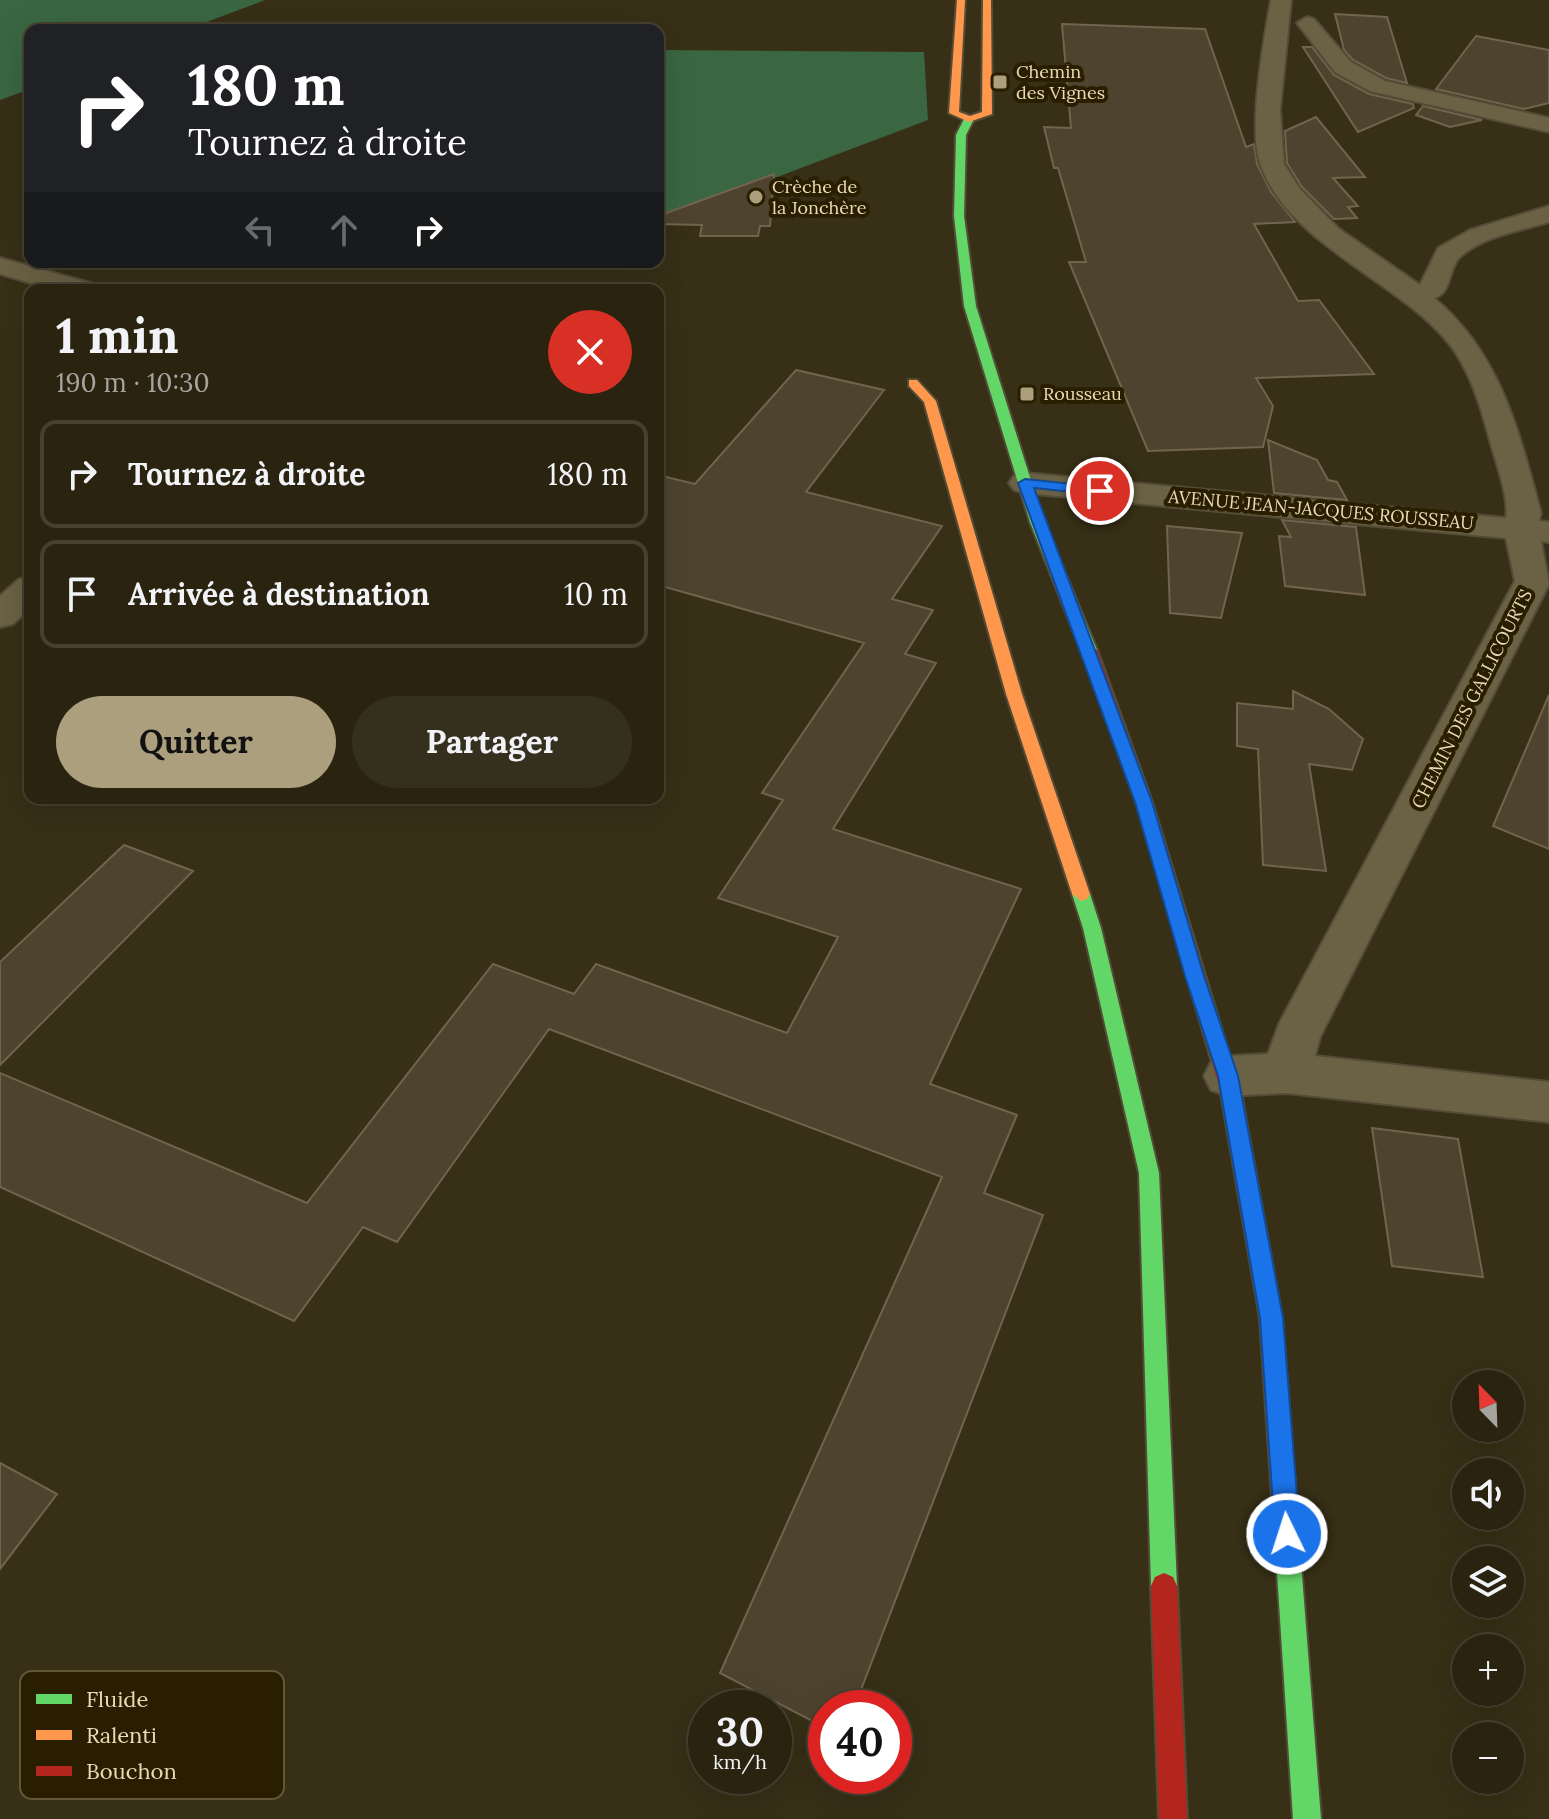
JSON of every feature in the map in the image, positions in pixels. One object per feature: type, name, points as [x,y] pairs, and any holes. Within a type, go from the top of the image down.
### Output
[{"type":"street","points":[[961,0],[954,113],[969,119],[987,114],[987,0]]},
{"type":"street","name":"CHEMIN DES GALLICOURTS","points":[[1281,0],[1273,35],[1270,161],[1301,206],[1354,254],[1413,295],[1464,345],[1497,404],[1524,513],[1535,530],[1541,590],[1296,1037],[1287,1073]]},
{"type":"street","points":[[1307,23],[1343,67],[1378,86],[1549,125]]},
{"type":"street","points":[[969,119],[961,135],[959,216],[970,306],[1025,483],[1144,802],[1194,976],[1228,1076],[1271,1318],[1307,1819]]},
{"type":"street","points":[[1413,295],[1431,291],[1447,254],[1479,235],[1549,214]]},
{"type":"street","points":[[0,266],[63,284]]},
{"type":"street","points":[[913,383],[930,401],[1014,694],[1092,928],[1149,1173],[1173,1819]]},
{"type":"street","name":"AVENUE JEAN-JACQUES ROUSSEAU","points":[[1025,483],[1535,530]]},
{"type":"street","points":[[0,616],[24,593]]},
{"type":"street","points":[[1228,1076],[1287,1073],[1549,1102]]},
{"type":"green space","points":[[0,0],[265,0],[201,24],[24,24],[24,91],[0,100]]},
{"type":"green space","points":[[664,50],[924,52],[928,120],[664,220]]},
{"type":"building","points":[[1335,14],[1387,17],[1407,83],[1386,78],[1353,60],[1344,50]]},
{"type":"building","points":[[1062,24],[1205,29],[1246,147],[1254,144],[1257,164],[1271,192],[1295,222],[1254,224],[1298,301],[1319,300],[1374,374],[1256,378],[1273,406],[1263,447],[1148,451],[1069,262],[1086,262],[1058,168],[1054,168],[1044,127],[1071,128]]},
{"type":"building","points":[[1476,36],[1549,50],[1549,103],[1524,109],[1436,89]]},
{"type":"building","points":[[1303,47],[1312,47],[1334,75],[1369,94],[1413,104],[1414,108],[1358,132]]},
{"type":"building","points":[[1423,106],[1482,120],[1450,127],[1416,115]]},
{"type":"building","points":[[1316,117],[1365,177],[1333,178],[1358,206],[1348,207],[1357,218],[1334,219],[1302,187],[1287,163],[1285,131]]},
{"type":"building","points":[[774,174],[770,226],[760,226],[758,236],[700,236],[702,225],[664,224],[664,214]]},
{"type":"building","points":[[796,370],[884,390],[806,492],[942,526],[892,599],[933,610],[905,654],[936,663],[833,829],[1021,889],[930,1084],[1017,1115],[984,1193],[1043,1215],[861,1690],[808,1690],[808,1719],[792,1710],[792,1690],[753,1690],[720,1673],[942,1177],[549,1029],[397,1242],[363,1227],[294,1321],[0,1187],[0,1073],[307,1203],[493,964],[574,994],[596,964],[787,1033],[838,937],[718,898],[783,800],[762,793],[864,643],[664,587],[664,476],[695,484]]},
{"type":"building","points":[[1268,440],[1317,460],[1328,480],[1337,482],[1347,500],[1274,493]]},
{"type":"building","points":[[1282,520],[1356,527],[1365,595],[1285,586],[1279,536],[1291,537]]},
{"type":"building","points":[[1167,526],[1242,533],[1221,618],[1170,613]]},
{"type":"building","points":[[1293,691],[1329,709],[1363,739],[1352,770],[1309,764],[1326,871],[1263,865],[1258,749],[1237,746],[1237,703],[1293,709]]},
{"type":"building","points":[[1549,695],[1549,849],[1493,826]]},
{"type":"building","points":[[124,845],[193,871],[0,1065],[0,962]]},
{"type":"building","points":[[1372,1128],[1458,1139],[1483,1277],[1392,1266]]},
{"type":"building","points":[[0,1463],[57,1494],[0,1569]]},
{"type":"traffic: fast","points":[[969,119],[961,135],[959,216],[970,306],[1037,522],[1089,650]]},
{"type":"traffic: fast","points":[[1081,894],[1092,928],[1149,1173],[1164,1586]]},
{"type":"traffic: fast","points":[[1285,1511],[1307,1819]]},
{"type":"traffic: slow","points":[[961,0],[954,113],[969,119],[987,114],[987,0]]},
{"type":"traffic: slow","points":[[913,383],[930,401],[1014,694],[1081,894]]},
{"type":"traffic: slow","points":[[1231,1093],[1271,1318],[1285,1511]]},
{"type":"traffic: jam","points":[[1089,650],[1144,802],[1231,1093]]},
{"type":"traffic: jam","points":[[1164,1586],[1173,1819]]},
{"type":"place","name":"Chemin des Vignes","points":[[1000,82]]},
{"type":"place","name":"Crèche de la Jonchère","points":[[756,197]]},
{"type":"place","name":"Rousseau","points":[[1027,394]]},
{"type":"route","points":[[1100,491],[1025,483],[1144,802],[1194,976],[1228,1076],[1271,1318],[1287,1534]]}]
